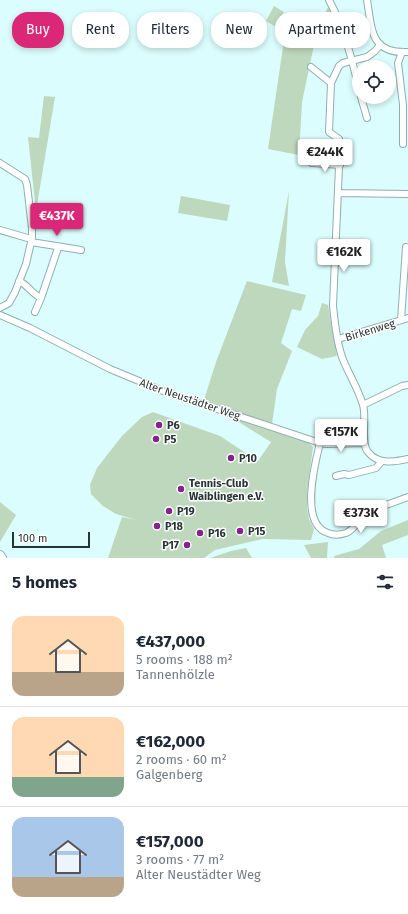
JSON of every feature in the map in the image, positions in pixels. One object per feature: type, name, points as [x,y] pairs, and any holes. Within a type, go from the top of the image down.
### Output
[{"type":"street","points":[[367,0],[373,33],[376,40],[385,49],[405,52],[398,63],[403,105],[404,144]]},
{"type":"street","points":[[331,2],[352,60]]},
{"type":"street","points":[[380,45],[367,57],[343,62],[339,66],[331,82],[330,132],[339,139],[340,143],[333,306],[338,340],[343,358],[363,405],[364,443],[366,448],[369,454],[382,461],[388,462],[408,459]]},
{"type":"street","points":[[311,67],[331,82]]},
{"type":"street","points":[[363,104],[367,118]]},
{"type":"street","points":[[0,162],[25,179],[32,228],[26,264],[12,299],[6,306],[0,308]]},
{"type":"street","points":[[312,163],[340,164]]},
{"type":"street","points":[[338,193],[408,194]]},
{"type":"street","points":[[0,230],[31,241],[81,250]]},
{"type":"street","points":[[35,312],[56,256],[58,246]]},
{"type":"street","name":"Birkenweg","points":[[401,320],[406,247]]},
{"type":"street","points":[[19,281],[36,296],[41,298]]},
{"type":"street","name":"Alter Neustädter Weg","points":[[0,315],[30,328],[110,369],[163,391],[327,444],[364,443]]},
{"type":"street","name":"Birkenweg","points":[[338,340],[408,318]]},
{"type":"street","points":[[363,405],[402,386],[408,385]]},
{"type":"street","points":[[320,442],[311,500],[313,518],[318,527],[326,532],[337,534],[347,533],[354,528],[366,512],[408,497]]},
{"type":"street","points":[[336,476],[344,474],[348,475],[376,468],[382,461]]},
{"type":"green space","points":[[330,3],[333,12],[326,12]]},
{"type":"green space","points":[[274,6],[284,12],[275,12],[275,26],[267,22]]},
{"type":"green space","points":[[283,48],[313,48],[302,102],[299,155],[268,149]]},
{"type":"green space","points":[[44,96],[55,97],[36,211],[28,137],[39,138]]},
{"type":"green space","points":[[289,191],[285,262],[289,286],[272,282]]},
{"type":"green space","points":[[181,196],[230,205],[227,221],[178,213]]},
{"type":"green space","points":[[247,281],[306,295],[301,311],[292,309],[281,343],[292,351],[277,389],[272,424],[203,403],[216,362]]},
{"type":"green space","points":[[322,303],[328,305],[337,356],[322,359],[297,347],[305,330],[318,316]]},
{"type":"green space","name":"Tennis-Club Waiblingen e.V.","points":[[153,412],[220,436],[258,461],[271,442],[229,416],[309,443],[313,447],[307,492],[309,519],[314,529],[311,540],[263,539],[215,550],[204,558],[108,558],[122,517],[136,520],[116,514],[103,506],[91,494],[90,485],[97,468],[122,436],[142,417]]},
{"type":"green space","points":[[0,502],[16,515],[0,542]]},
{"type":"green space","points":[[408,520],[408,535],[382,545],[386,558],[334,558],[334,556],[359,549],[381,531]]},
{"type":"green space","points":[[328,542],[327,558],[311,558],[304,545]]},
{"type":"green space","points":[[246,548],[252,558],[210,558],[231,551]]},
{"type":"place","name":"P6","points":[[159,425]]},
{"type":"place","name":"P5","points":[[156,439]]},
{"type":"place","name":"P10","points":[[231,458]]},
{"type":"place","name":"Tennis-Club Waiblingen e.V.","points":[[181,489]]},
{"type":"place","name":"P19","points":[[169,511]]},
{"type":"place","name":"P18","points":[[157,526]]},
{"type":"place","name":"P15","points":[[240,531]]},
{"type":"place","name":"P16","points":[[200,533]]},
{"type":"place","name":"P17","points":[[187,545]]}]
